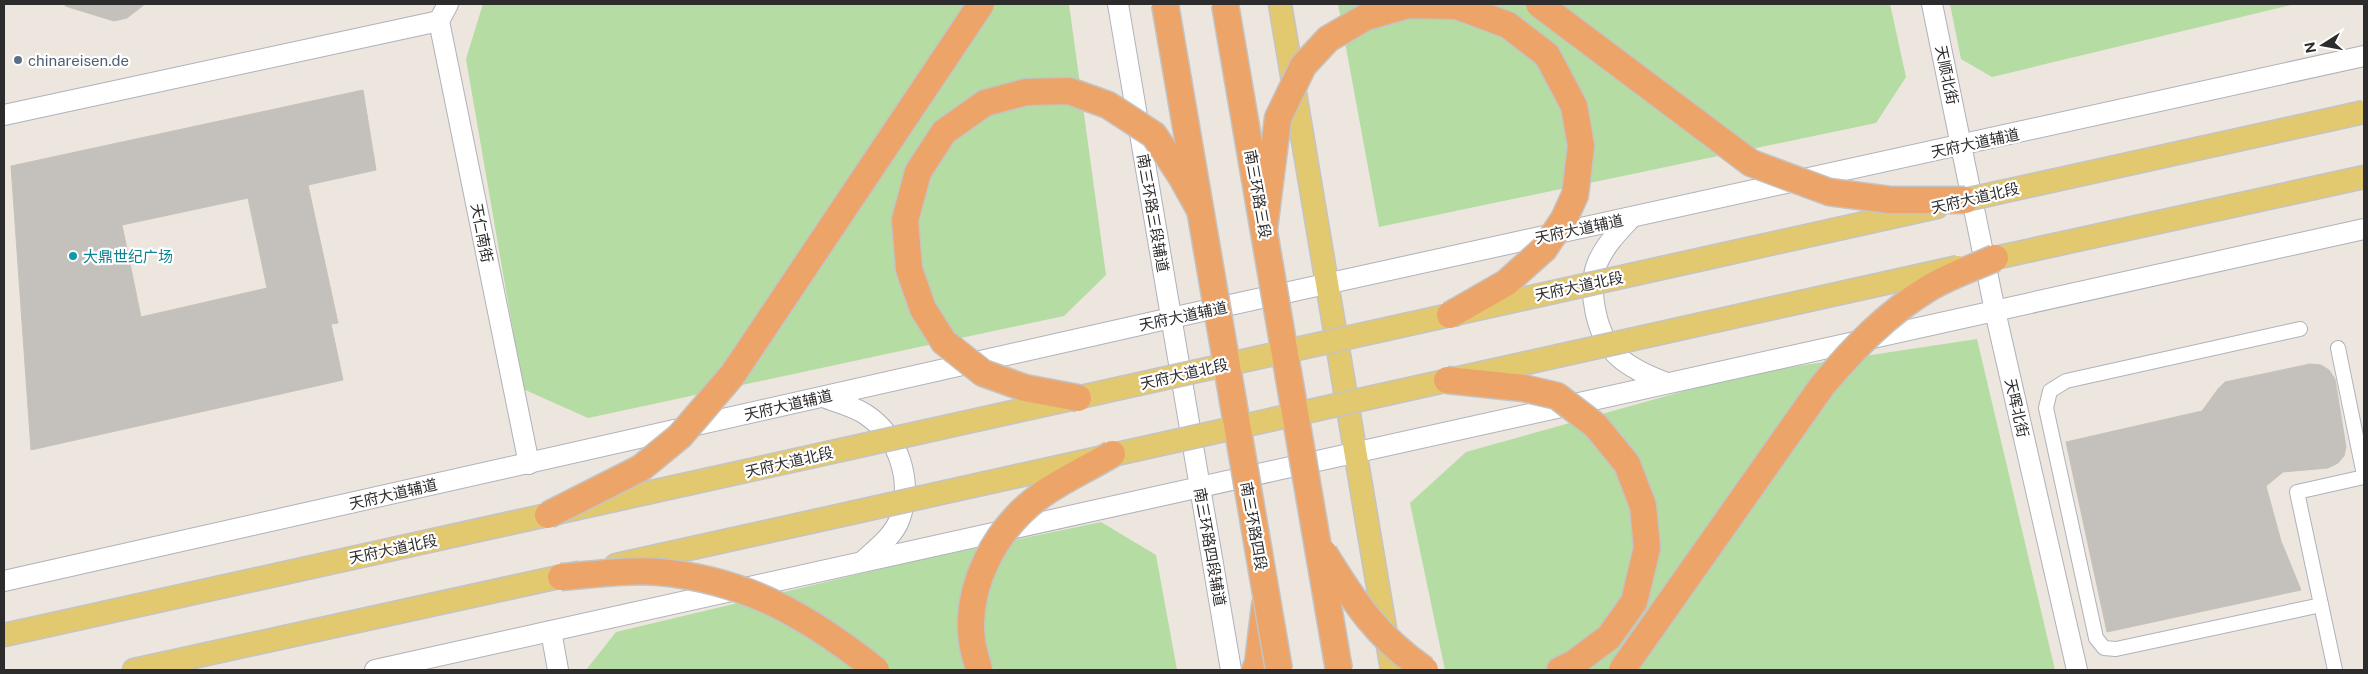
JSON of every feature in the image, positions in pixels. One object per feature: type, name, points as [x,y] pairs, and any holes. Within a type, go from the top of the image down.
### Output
[{"type":"highway","points":[[548,515],[641,468],[680,436],[727,381],[981,4]]},
{"type":"highway","points":[[1165,4],[1201,212]]},
{"type":"highway","name":"南三环路三段","points":[[1225,4],[1317,541]]},
{"type":"highway","points":[[1539,4],[1751,163],[1829,192],[1890,200],[1965,200]]},
{"type":"highway","points":[[1264,229],[1278,118],[1303,66],[1328,39],[1366,17],[1408,5],[1457,6],[1508,25],[1547,55],[1574,106],[1582,146],[1575,195],[1564,219],[1544,249],[1506,282],[1450,315]]},
{"type":"highway","points":[[1078,398],[1025,388],[983,373],[944,342],[923,309],[909,269],[905,220],[918,172],[944,132],[985,103],[1026,92],[1069,91],[1108,105],[1154,135],[1181,176],[1201,212]]},
{"type":"highway","name":"南三环路四段","points":[[1201,212],[1279,670]]},
{"type":"highway","points":[[1622,670],[1822,386],[1853,348],[1894,311],[1930,287],[1995,258]]},
{"type":"highway","points":[[1448,380],[1523,388],[1557,396],[1596,426],[1627,464],[1643,506],[1647,548],[1634,602],[1608,637],[1573,664],[1560,670]]},
{"type":"highway","points":[[979,670],[972,640],[973,599],[984,564],[1012,521],[1040,496],[1112,454]]},
{"type":"highway","points":[[1317,541],[1339,670]]},
{"type":"highway","points":[[1317,541],[1350,596],[1373,626],[1405,656],[1425,670]]},
{"type":"highway","points":[[560,577],[657,572],[712,580],[773,602],[838,640],[876,670]]},
{"type":"highway","points":[[1254,670],[1258,663],[1266,594]]},
{"type":"main road","points":[[1280,4],[1392,670]]},
{"type":"main road","name":"天府大道北段","points":[[4,635],[2364,112]]},
{"type":"main road","points":[[134,670],[2364,177]]},
{"type":"street","name":"南三环路三段辅道","points":[[1118,4],[1189,423]]},
{"type":"street","name":"天顺北街","points":[[1932,4],[1962,146]]},
{"type":"street","points":[[4,115],[444,12]]},
{"type":"street","name":"天仁南街","points":[[444,12],[529,464]]},
{"type":"street","name":"天府大道辅道","points":[[4,581],[1171,318],[1962,146],[2364,56]]},
{"type":"street","name":"天晖北街","points":[[1962,146],[1995,310],[2077,670]]},
{"type":"street","points":[[1631,218],[1610,241],[1597,264],[1592,296],[1598,324],[1606,343],[1620,359],[1640,373],[1667,383]]},
{"type":"street","points":[[375,670],[2364,228]]},
{"type":"street","points":[[2300,329],[2066,381],[2050,390],[2046,408],[2096,638],[2104,648],[2116,649],[2321,606]]},
{"type":"street","points":[[2335,670],[2297,492],[2364,476],[2338,348]]},
{"type":"street","points":[[823,397],[864,413],[885,429],[901,459],[905,487],[900,519],[884,543],[861,562]]},
{"type":"street","name":"南三环路四段辅道","points":[[1189,423],[1231,670]]},
{"type":"street","points":[[551,631],[558,670]]},
{"type":"green space","points":[[483,4],[1069,4],[1106,275],[1064,316],[588,418],[523,389],[466,59]]},
{"type":"green space","points":[[1338,4],[1890,4],[1906,77],[1876,123],[1379,227]]},
{"type":"green space","points":[[1950,4],[2295,4],[1992,77],[1961,59]]},
{"type":"green space","points":[[1977,339],[2055,670],[1445,670],[1410,503],[1466,452],[1745,374]]},
{"type":"green space","points":[[1101,522],[1156,555],[1177,670],[586,670],[616,632],[914,561]]},
{"type":"building","points":[[65,4],[145,4],[127,18],[114,21],[65,6]]},
{"type":"building","name":"大鼎世纪广场","points":[[363,90],[376,170],[308,185],[338,323],[331,324],[343,380],[31,450],[11,166]],"holes":[[[248,198],[267,288],[141,317],[122,225]]]},
{"type":"building","points":[[2310,364],[2321,365],[2329,370],[2335,379],[2346,447],[2344,456],[2338,463],[2328,468],[2283,472],[2266,486],[2281,541],[2301,590],[2107,632],[2066,442],[2202,411],[2225,382]]},
{"type":"place","name":"chinareisen.de","points":[[18,60]]},
{"type":"place","name":"大鼎世纪广场","points":[[73,256]]}]
